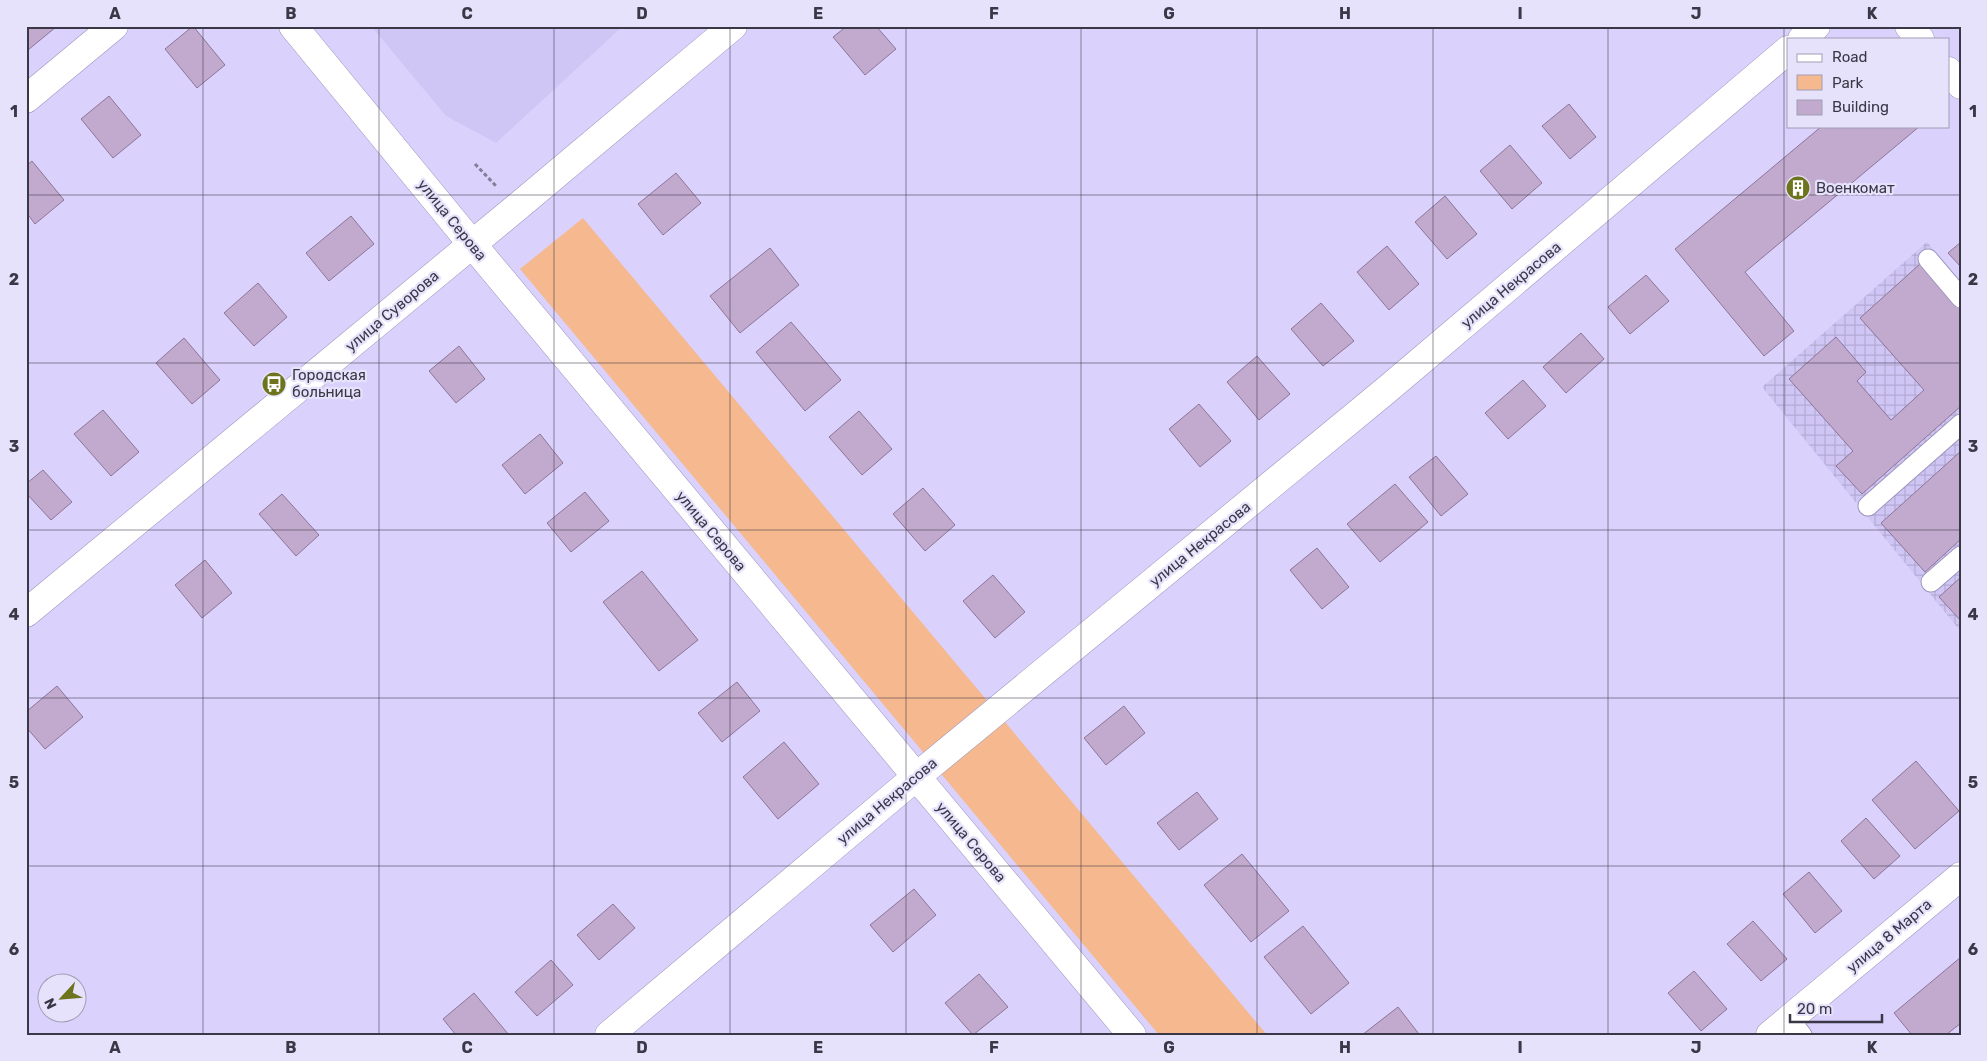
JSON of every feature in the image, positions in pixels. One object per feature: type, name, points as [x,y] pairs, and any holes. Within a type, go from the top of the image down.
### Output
[{"type":"street","points":[[26,99],[114,26]]},
{"type":"street","name":"улица Серова","points":[[293,26],[472,244],[1132,1035]]},
{"type":"street","name":"улица Суворова","points":[[26,613],[733,26]]},
{"type":"street","points":[[1803,38],[1816,26]]},
{"type":"street","points":[[1909,26],[1919,38]]},
{"type":"street","name":"улица Некрасова","points":[[609,1035],[916,777],[1384,392],[1787,51]]},
{"type":"street","points":[[1950,73],[1961,85]]},
{"type":"street","name":"улица 8 Марта","points":[[1787,1030],[1961,876]]},
{"type":"lane","points":[[1928,259],[1961,298]]},
{"type":"lane","points":[[1868,506],[1961,424]]},
{"type":"lane","points":[[1931,582],[1961,556]]},
{"type":"path","points":[[476,164],[500,191]]},
{"type":"shaded area","points":[[371,26],[623,26],[496,143],[446,116]]},
{"type":"shaded area","points":[[1927,242],[1961,282],[1961,632],[1762,387]]},
{"type":"green space","points":[[583,218],[1267,1035],[1159,1035],[520,269]]},
{"type":"building","points":[[26,26],[56,27],[28,50],[26,48]]},
{"type":"building","points":[[193,26],[225,65],[197,88],[165,49]]},
{"type":"building","points":[[847,26],[876,26],[896,49],[865,75],[833,37]]},
{"type":"building","points":[[109,96],[141,135],[113,158],[81,119]]},
{"type":"building","points":[[1569,104],[1596,137],[1570,159],[1542,126]]},
{"type":"building","name":"Военкомат","points":[[1820,128],[1918,128],[1745,272],[1794,331],[1764,356],[1675,249]]},
{"type":"building","points":[[1510,145],[1542,183],[1512,209],[1480,171]]},
{"type":"building","points":[[32,161],[64,200],[35,224],[26,212],[26,166]]},
{"type":"building","points":[[676,173],[701,203],[663,235],[638,204]]},
{"type":"building","points":[[1445,196],[1477,234],[1447,259],[1415,222]]},
{"type":"building","points":[[351,216],[374,244],[329,281],[306,253]]},
{"type":"building","points":[[1961,242],[1961,267],[1948,253]]},
{"type":"building","points":[[1387,246],[1419,284],[1389,310],[1357,272]]},
{"type":"building","points":[[770,248],[799,285],[740,333],[710,296]]},
{"type":"building","points":[[1920,264],[1961,310],[1961,406],[1862,494],[1836,466],[1853,451],[1789,379],[1836,337],[1866,372],[1857,381],[1891,420],[1924,390],[1860,318]]},
{"type":"building","points":[[1646,275],[1669,301],[1630,334],[1608,307]]},
{"type":"building","points":[[258,283],[287,317],[254,346],[224,313]]},
{"type":"building","points":[[1321,303],[1354,341],[1323,366],[1291,329]]},
{"type":"building","points":[[791,322],[841,380],[805,411],[756,352]]},
{"type":"building","points":[[1581,333],[1604,359],[1566,393],[1543,367]]},
{"type":"building","points":[[184,338],[220,380],[192,404],[156,363]]},
{"type":"building","points":[[459,346],[485,379],[456,403],[429,371]]},
{"type":"building","points":[[1257,356],[1290,394],[1259,420],[1227,382]]},
{"type":"building","points":[[1523,380],[1546,406],[1508,439],[1485,413]]},
{"type":"building","points":[[1199,404],[1231,441],[1200,467],[1169,429]]},
{"type":"building","points":[[103,410],[139,452],[111,476],[74,434]]},
{"type":"building","points":[[859,411],[892,449],[862,475],[829,437]]},
{"type":"building","points":[[540,434],[563,463],[525,494],[502,465]]},
{"type":"building","points":[[1961,451],[1961,539],[1925,572],[1881,523]]},
{"type":"building","points":[[1436,456],[1468,494],[1441,516],[1409,477]]},
{"type":"building","points":[[43,470],[72,502],[51,520],[26,493],[26,484]]},
{"type":"building","points":[[1395,484],[1428,522],[1380,562],[1347,524]]},
{"type":"building","points":[[923,488],[955,525],[925,551],[893,514]]},
{"type":"building","points":[[585,492],[609,521],[571,552],[547,523]]},
{"type":"building","points":[[282,494],[319,535],[296,556],[259,514]]},
{"type":"building","points":[[1317,548],[1349,587],[1322,609],[1290,570]]},
{"type":"building","points":[[205,560],[232,593],[202,618],[175,585]]},
{"type":"building","points":[[642,571],[698,640],[659,671],[603,602]]},
{"type":"building","points":[[993,575],[1025,612],[995,638],[963,601]]},
{"type":"building","points":[[1961,577],[1961,621],[1939,597]]},
{"type":"building","points":[[737,682],[760,711],[722,742],[698,713]]},
{"type":"building","points":[[57,686],[83,717],[45,749],[26,727],[26,712]]},
{"type":"building","points":[[1124,706],[1145,733],[1106,765],[1084,738]]},
{"type":"building","points":[[784,742],[819,784],[778,819],[743,777]]},
{"type":"building","points":[[1916,761],[1959,811],[1915,849],[1872,800]]},
{"type":"building","points":[[1197,792],[1218,819],[1179,850],[1157,823]]},
{"type":"building","points":[[1866,818],[1900,856],[1874,879],[1841,841]]},
{"type":"building","points":[[1242,854],[1289,911],[1251,942],[1204,885]]},
{"type":"building","points":[[1809,872],[1842,911],[1815,933],[1783,894]]},
{"type":"building","points":[[914,889],[936,915],[893,952],[870,925]]},
{"type":"building","points":[[613,904],[635,928],[599,960],[577,935]]},
{"type":"building","points":[[1753,921],[1787,959],[1761,981],[1727,944]]},
{"type":"building","points":[[1303,926],[1349,983],[1311,1014],[1264,957]]},
{"type":"building","points":[[1961,957],[1961,1023],[1946,1035],[1912,1035],[1894,1013]]},
{"type":"building","points":[[551,960],[573,985],[537,1016],[515,992]]},
{"type":"building","points":[[1694,971],[1727,1009],[1701,1031],[1668,993]]},
{"type":"building","points":[[979,974],[1008,1007],[973,1035],[945,1003]]},
{"type":"building","points":[[474,993],[509,1035],[456,1035],[443,1019]]},
{"type":"building","points":[[1398,1007],[1418,1035],[1362,1035]]},
{"type":"place","name":"Военкомат","points":[[1798,188]]},
{"type":"place","name":"Городская больница","points":[[274,384]]}]
